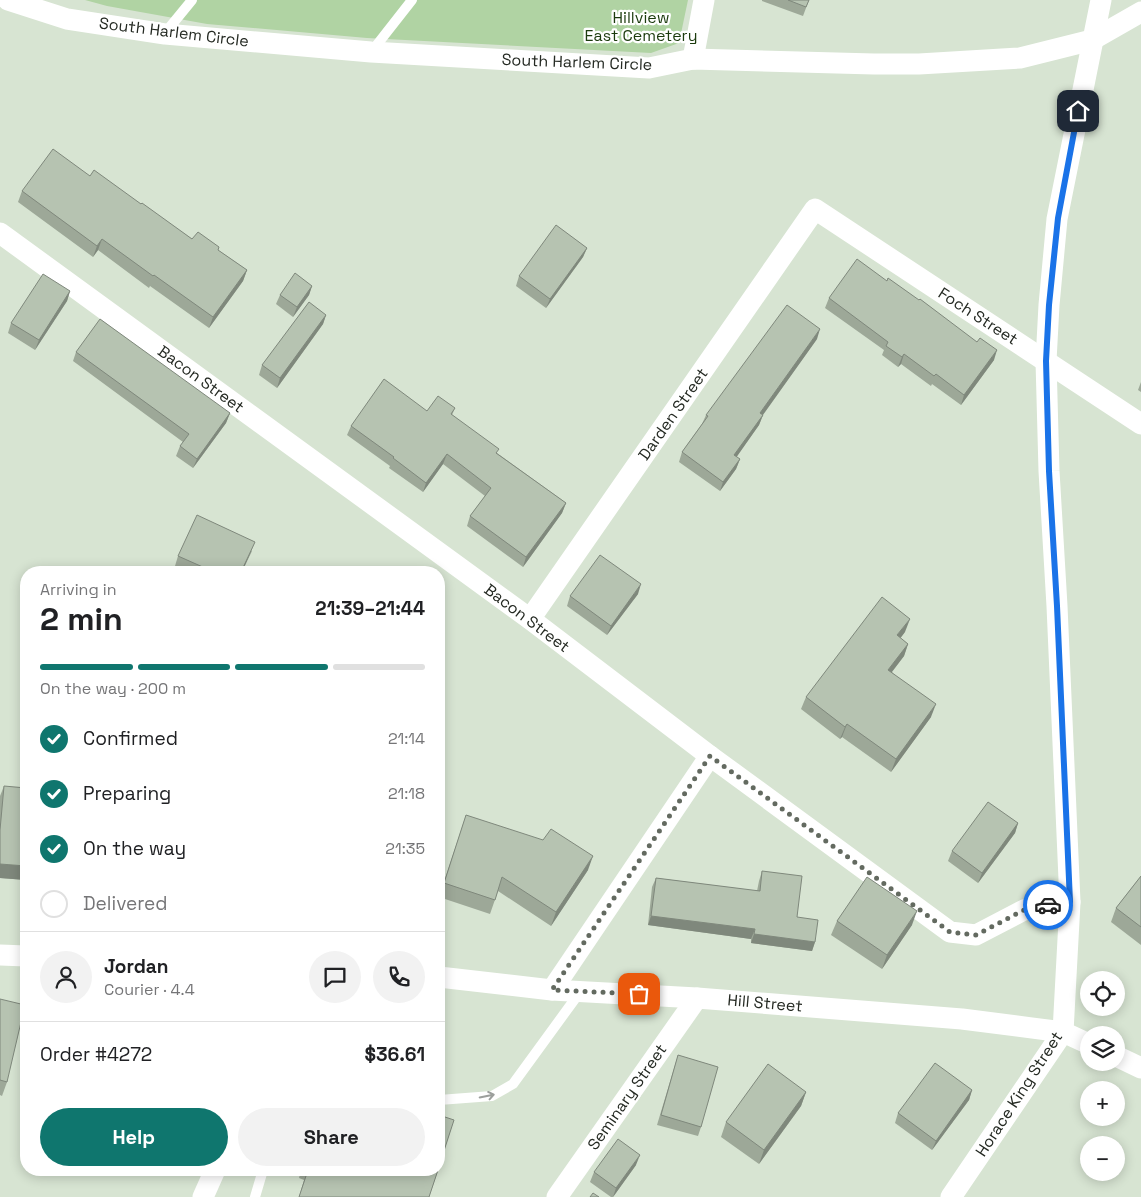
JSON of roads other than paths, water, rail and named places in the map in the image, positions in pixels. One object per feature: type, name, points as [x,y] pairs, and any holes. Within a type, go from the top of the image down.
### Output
[{"type":"street","name":"South Harlem Circle","points":[[8,0],[67,19],[165,34],[371,52],[649,68],[693,59],[919,64],[1020,58],[1092,40],[1141,12]]},
{"type":"street","points":[[693,59],[704,0]]},
{"type":"street","name":"Horace King Street","points":[[951,1197],[1063,1032],[1070,902],[1049,471],[1046,361],[1049,305],[1058,218],[1101,0]]},
{"type":"street","name":"Foch Street","points":[[815,210],[1141,424]]},
{"type":"street","name":"Darden Street","points":[[530,620],[815,210]]},
{"type":"street","name":"Bacon Street","points":[[0,233],[530,620],[710,756],[950,932],[976,935],[1026,909],[1070,902]]},
{"type":"street","points":[[552,990],[710,756]]},
{"type":"street","points":[[0,955],[20,956]]},
{"type":"street","name":"Hill Street","points":[[445,978],[552,990],[697,998],[962,1019],[1063,1032],[1080,1040]]},
{"type":"street","name":"Seminary Street","points":[[557,1197],[697,998]]},
{"type":"street","points":[[1125,1060],[1141,1068]]},
{"type":"street","points":[[203,1197],[212,1176]]},
{"type":"lane","points":[[165,34],[192,0]]},
{"type":"lane","points":[[371,52],[412,0]]},
{"type":"lane","points":[[445,1100],[492,1096],[513,1084],[580,991]]},
{"type":"lane","points":[[255,1197],[261,1176]]},
{"type":"park label","name":"Hillview East Cemetery","points":[[641,26]]}]
